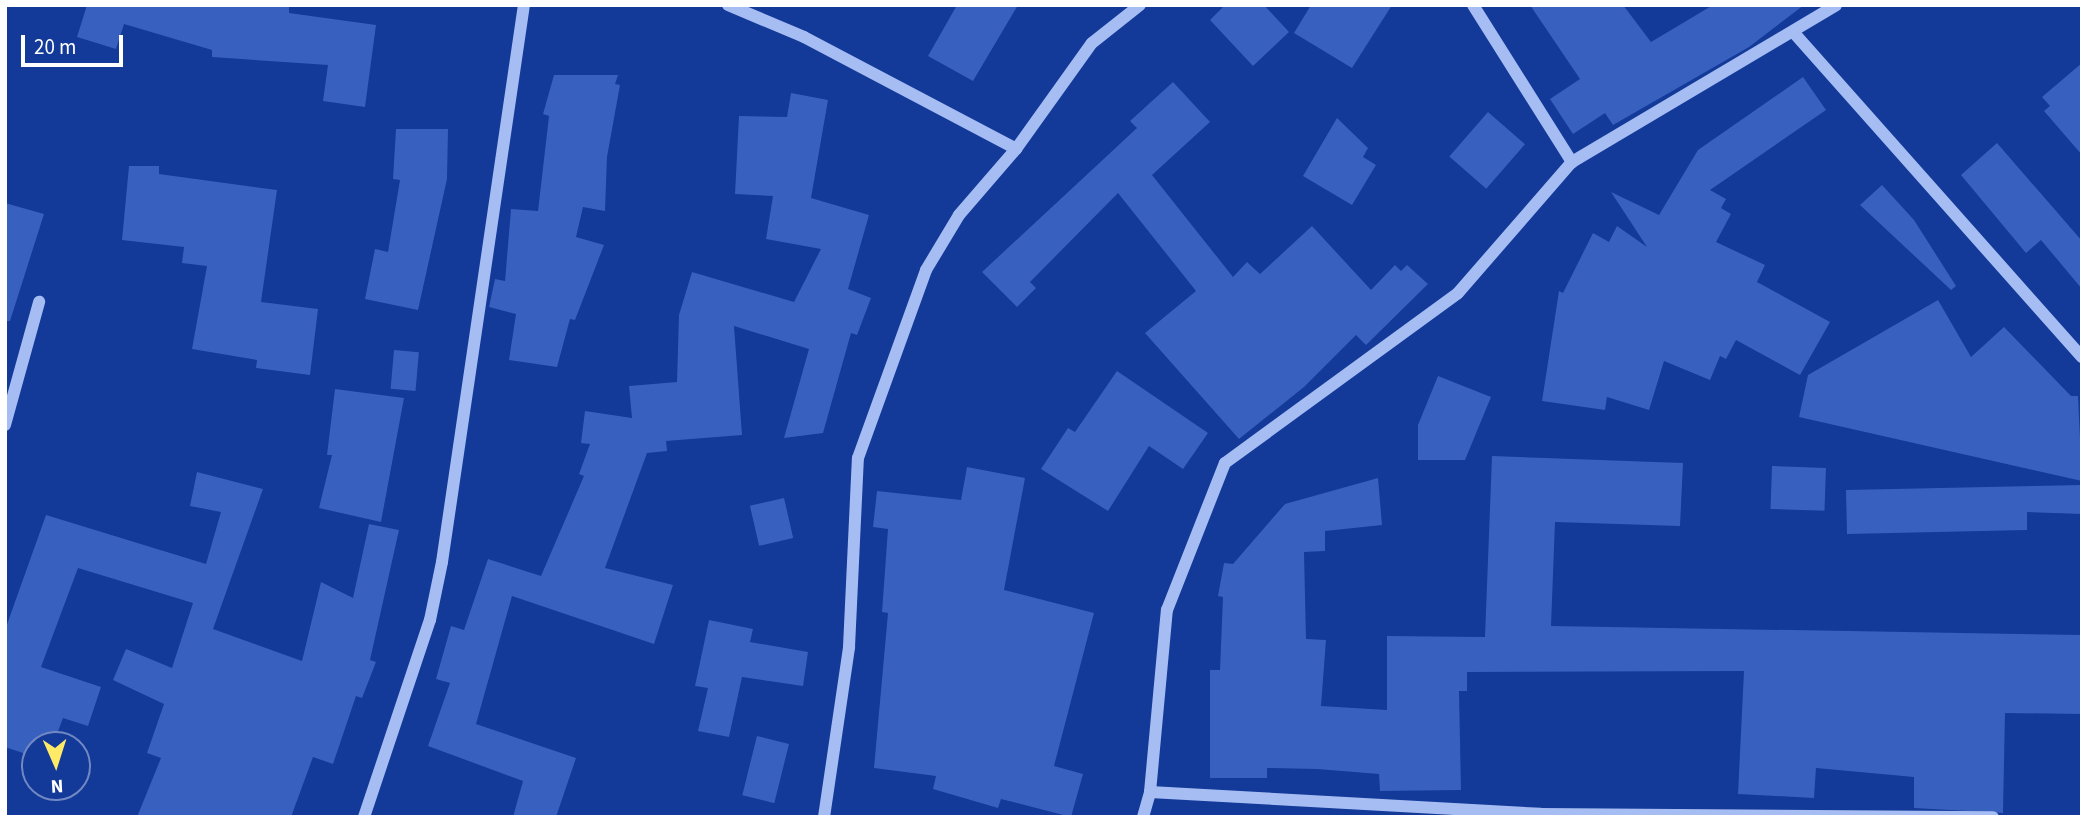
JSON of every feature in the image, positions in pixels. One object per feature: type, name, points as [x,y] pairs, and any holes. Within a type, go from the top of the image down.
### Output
[{"type":"street","points":[[364,817],[430,620],[442,562],[524,5]]},
{"type":"street","points":[[728,5],[804,37],[1016,149]]},
{"type":"street","points":[[824,817],[849,648],[858,457],[869,418],[926,270],[959,215],[1016,149],[1092,43],[1139,5]]},
{"type":"street","points":[[1473,5],[1572,162]]},
{"type":"street","points":[[1143,817],[1150,792],[1167,610],[1225,463],[1458,293],[1572,162],[1795,34],[1836,5]]},
{"type":"street","points":[[1795,34],[2082,357]]},
{"type":"street","points":[[5,425],[39,302]]},
{"type":"street","points":[[1150,792],[1540,814],[1993,817]]},
{"type":"building","points":[[87,5],[289,5],[289,13],[376,25],[365,107],[323,101],[328,65],[212,57],[212,50],[124,24],[116,49],[77,37]]},
{"type":"building","points":[[957,5],[1018,5],[973,81],[928,56]]},
{"type":"building","points":[[1225,5],[1264,5],[1289,32],[1253,66],[1210,20]]},
{"type":"building","points":[[1311,5],[1392,5],[1352,68],[1294,33]]},
{"type":"building","points":[[1530,5],[1623,5],[1651,42],[1713,5],[1804,5],[1749,47],[1613,125],[1605,113],[1573,134],[1550,99],[1580,79]]},
{"type":"building","points":[[2082,63],[2082,155],[2044,111],[2050,106],[2042,97]]},
{"type":"building","points":[[554,75],[618,75],[615,84],[620,85],[607,157],[605,211],[583,207],[576,237],[604,245],[575,320],[570,319],[557,367],[509,360],[516,314],[489,307],[495,279],[505,281],[511,209],[538,211],[549,116],[543,114]]},
{"type":"building","points":[[1803,77],[1826,110],[1710,190],[1726,199],[1721,208],[1731,214],[1716,242],[1765,265],[1757,282],[1830,322],[1800,375],[1736,340],[1726,359],[1720,356],[1710,380],[1664,361],[1649,410],[1607,397],[1605,410],[1542,401],[1559,291],[1563,293],[1593,233],[1609,242],[1617,226],[1647,247],[1611,192],[1659,215],[1698,150]]},
{"type":"building","points":[[1173,82],[1210,122],[1152,175],[1233,277],[1247,262],[1260,274],[1312,226],[1371,290],[1395,265],[1401,271],[1407,265],[1428,284],[1366,345],[1356,335],[1304,387],[1239,439],[1145,333],[1196,291],[1118,193],[1030,282],[1036,288],[1017,307],[982,272],[1137,128],[1130,121]]},
{"type":"building","points":[[791,93],[828,100],[811,198],[869,215],[848,289],[871,298],[857,335],[851,333],[823,433],[784,438],[809,349],[734,326],[742,435],[666,441],[667,451],[647,453],[605,568],[673,585],[654,644],[512,596],[476,724],[576,758],[556,817],[513,817],[523,781],[428,746],[450,683],[436,679],[451,626],[464,630],[488,559],[541,576],[584,476],[579,474],[590,444],[581,443],[585,411],[632,418],[629,386],[677,382],[679,315],[692,272],[794,302],[821,249],[766,239],[773,196],[735,194],[739,116],[787,117]]},
{"type":"building","points":[[1488,112],[1525,144],[1486,189],[1449,157]]},
{"type":"building","points":[[1337,118],[1368,148],[1363,157],[1376,165],[1352,205],[1303,176]]},
{"type":"building","points":[[396,129],[448,129],[447,179],[418,310],[365,299],[375,249],[388,252],[400,180],[393,179]]},
{"type":"building","points":[[1997,143],[2082,241],[2082,289],[2041,240],[2026,253],[1961,175]]},
{"type":"building","points":[[129,166],[159,166],[159,174],[277,190],[261,302],[318,309],[310,375],[256,368],[257,360],[192,349],[207,266],[182,263],[184,247],[122,240]]},
{"type":"building","points":[[1882,185],[1914,220],[1956,286],[1951,290],[1860,205]]},
{"type":"building","points":[[5,203],[44,214],[10,321],[5,321]]},
{"type":"building","points":[[1938,300],[1971,357],[2004,327],[2071,396],[2078,396],[2082,481],[1799,417],[1808,375]]},
{"type":"building","points":[[394,350],[419,352],[416,391],[391,389]]},
{"type":"building","points":[[1117,371],[1208,433],[1183,469],[1149,446],[1108,511],[1041,469],[1068,428],[1075,432]]},
{"type":"building","points":[[1438,376],[1491,397],[1465,460],[1418,460],[1418,425]]},
{"type":"building","points":[[335,389],[404,398],[381,522],[319,508],[332,455],[327,455]]},
{"type":"building","points":[[1492,456],[1683,463],[1680,526],[1555,522],[1551,626],[2082,635],[2082,714],[2005,713],[2003,813],[1914,808],[1914,777],[1816,768],[1814,798],[1738,794],[1744,671],[1467,672],[1467,691],[1459,691],[1461,790],[1380,791],[1379,774],[1317,769],[1267,768],[1267,778],[1210,778],[1210,670],[1220,670],[1223,597],[1218,596],[1224,563],[1233,564],[1285,504],[1378,478],[1382,525],[1325,531],[1325,551],[1304,552],[1306,639],[1326,640],[1321,706],[1387,710],[1387,636],[1485,637]]},
{"type":"building","points":[[1772,466],[1826,468],[1824,511],[1770,509]]},
{"type":"building","points":[[967,467],[1025,478],[1004,590],[1094,613],[1054,766],[1083,774],[1071,817],[1001,799],[998,808],[933,789],[936,776],[874,768],[888,613],[882,612],[888,529],[873,527],[877,491],[961,500]]},
{"type":"building","points":[[197,472],[263,489],[213,629],[302,661],[321,582],[353,598],[369,524],[399,530],[370,660],[376,662],[362,698],[356,696],[333,764],[313,757],[291,817],[137,817],[161,758],[147,753],[164,704],[113,680],[126,649],[172,668],[193,603],[78,568],[41,667],[101,687],[88,726],[63,718],[58,731],[21,731],[21,752],[5,747],[5,630],[46,515],[206,564],[221,512],[190,506]]},
{"type":"building","points":[[2082,485],[2082,514],[2027,512],[2027,530],[1847,534],[1846,490]]},
{"type":"building","points":[[784,498],[793,538],[759,546],[750,506]]},
{"type":"building","points":[[709,620],[753,629],[750,642],[808,652],[803,686],[742,677],[729,737],[698,731],[708,688],[695,686]]},
{"type":"building","points":[[757,736],[789,744],[774,803],[742,795]]}]
